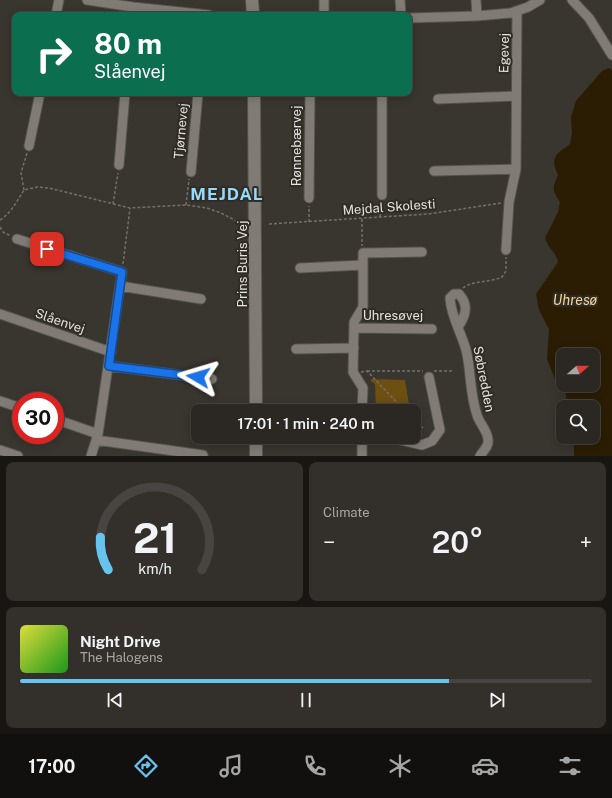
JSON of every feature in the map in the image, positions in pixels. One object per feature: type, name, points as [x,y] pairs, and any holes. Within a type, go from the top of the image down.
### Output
[{"type":"street","points":[[57,12],[60,0]]},
{"type":"street","points":[[87,0],[133,11],[151,12]]},
{"type":"street","points":[[252,0],[253,12]]},
{"type":"street","points":[[324,0],[324,12]]},
{"type":"street","points":[[400,0],[401,12]]},
{"type":"street","points":[[476,0],[477,16]]},
{"type":"street","points":[[412,18],[477,16],[511,13],[540,0]]},
{"type":"street","points":[[572,0],[589,18],[612,55]]},
{"type":"street","name":"Egevej","points":[[506,250],[509,202],[516,169],[518,11]]},
{"type":"street","points":[[28,146],[39,96]]},
{"type":"street","points":[[119,165],[125,96]]},
{"type":"street","name":"Tjørnevej","points":[[190,172],[198,96]]},
{"type":"street","name":"Prins Buris Vej","points":[[254,96],[256,404]]},
{"type":"street","name":"Rønnebærvej","points":[[309,198],[310,96]]},
{"type":"street","points":[[382,96],[382,195]]},
{"type":"street","points":[[438,99],[516,96]]},
{"type":"street","points":[[434,171],[516,169]]},
{"type":"street","points":[[17,239],[122,272],[109,366],[97,437],[91,456]]},
{"type":"street","points":[[363,254],[422,252]]},
{"type":"street","name":"Uhresøvej","points":[[353,372],[354,322],[363,307],[363,254]]},
{"type":"street","points":[[300,268],[363,265]]},
{"type":"street","points":[[120,286],[201,299]]},
{"type":"street","name":"Søbredden","points":[[459,294],[454,294],[450,298],[453,316],[467,352],[473,400],[478,418],[488,435],[489,441],[480,456]]},
{"type":"street","points":[[458,327],[464,319],[465,309],[464,299],[459,294]]},
{"type":"street","name":"Slåenvej","points":[[0,314],[111,352]]},
{"type":"street","name":"Uhresøvej","points":[[354,328],[432,328]]},
{"type":"street","points":[[296,349],[354,348]]},
{"type":"street","points":[[109,366],[212,379]]},
{"type":"street","points":[[353,372],[363,388],[362,404]]},
{"type":"street","points":[[418,444],[422,445],[432,440],[440,430],[429,377]]},
{"type":"street","points":[[0,401],[12,405]]},
{"type":"street","points":[[64,423],[97,437],[203,455]]},
{"type":"street","points":[[256,444],[256,456]]},
{"type":"street","points":[[362,444],[362,456]]},
{"type":"street","points":[[0,450],[18,456]]},
{"type":"path","points":[[0,220],[14,207],[24,190],[21,173],[28,146]]},
{"type":"path","points":[[113,204],[119,165]]},
{"type":"path","points":[[186,205],[190,172]]},
{"type":"path","points":[[24,190],[37,187],[49,188],[130,208],[186,205],[207,208],[222,213],[242,224]]},
{"type":"path","points":[[380,217],[382,195]]},
{"type":"path","points":[[308,222],[309,198]]},
{"type":"path","name":"Mejdal Skolesti","points":[[269,224],[428,214],[509,202]]},
{"type":"path","points":[[122,272],[130,208]]},
{"type":"path","points":[[362,219],[363,254]]},
{"type":"path","points":[[0,227],[3,232],[17,239]]},
{"type":"path","points":[[459,294],[463,288],[471,284],[493,281],[502,277],[506,271],[506,250]]},
{"type":"path","points":[[366,371],[398,404]]},
{"type":"path","points":[[353,372],[453,371]]},
{"type":"shaded area","points":[[371,379],[405,380],[409,404],[376,404],[375,384],[371,381]]},
{"type":"water","name":"Uhresø","points":[[609,68],[612,70],[612,456],[574,456],[573,444],[600,444],[600,400],[566,400],[566,394],[564,392],[600,392],[600,348],[556,348],[556,382],[547,359],[549,329],[539,310],[536,294],[558,262],[545,238],[558,212],[560,202],[555,195],[554,189],[558,175],[554,160],[561,151],[570,144],[572,133],[571,117],[576,101],[602,71]]},
{"type":"district","name":"MEJDAL","points":[[227,194]]},
{"type":"route","points":[[47,249],[122,272],[109,366],[198,377]]}]
